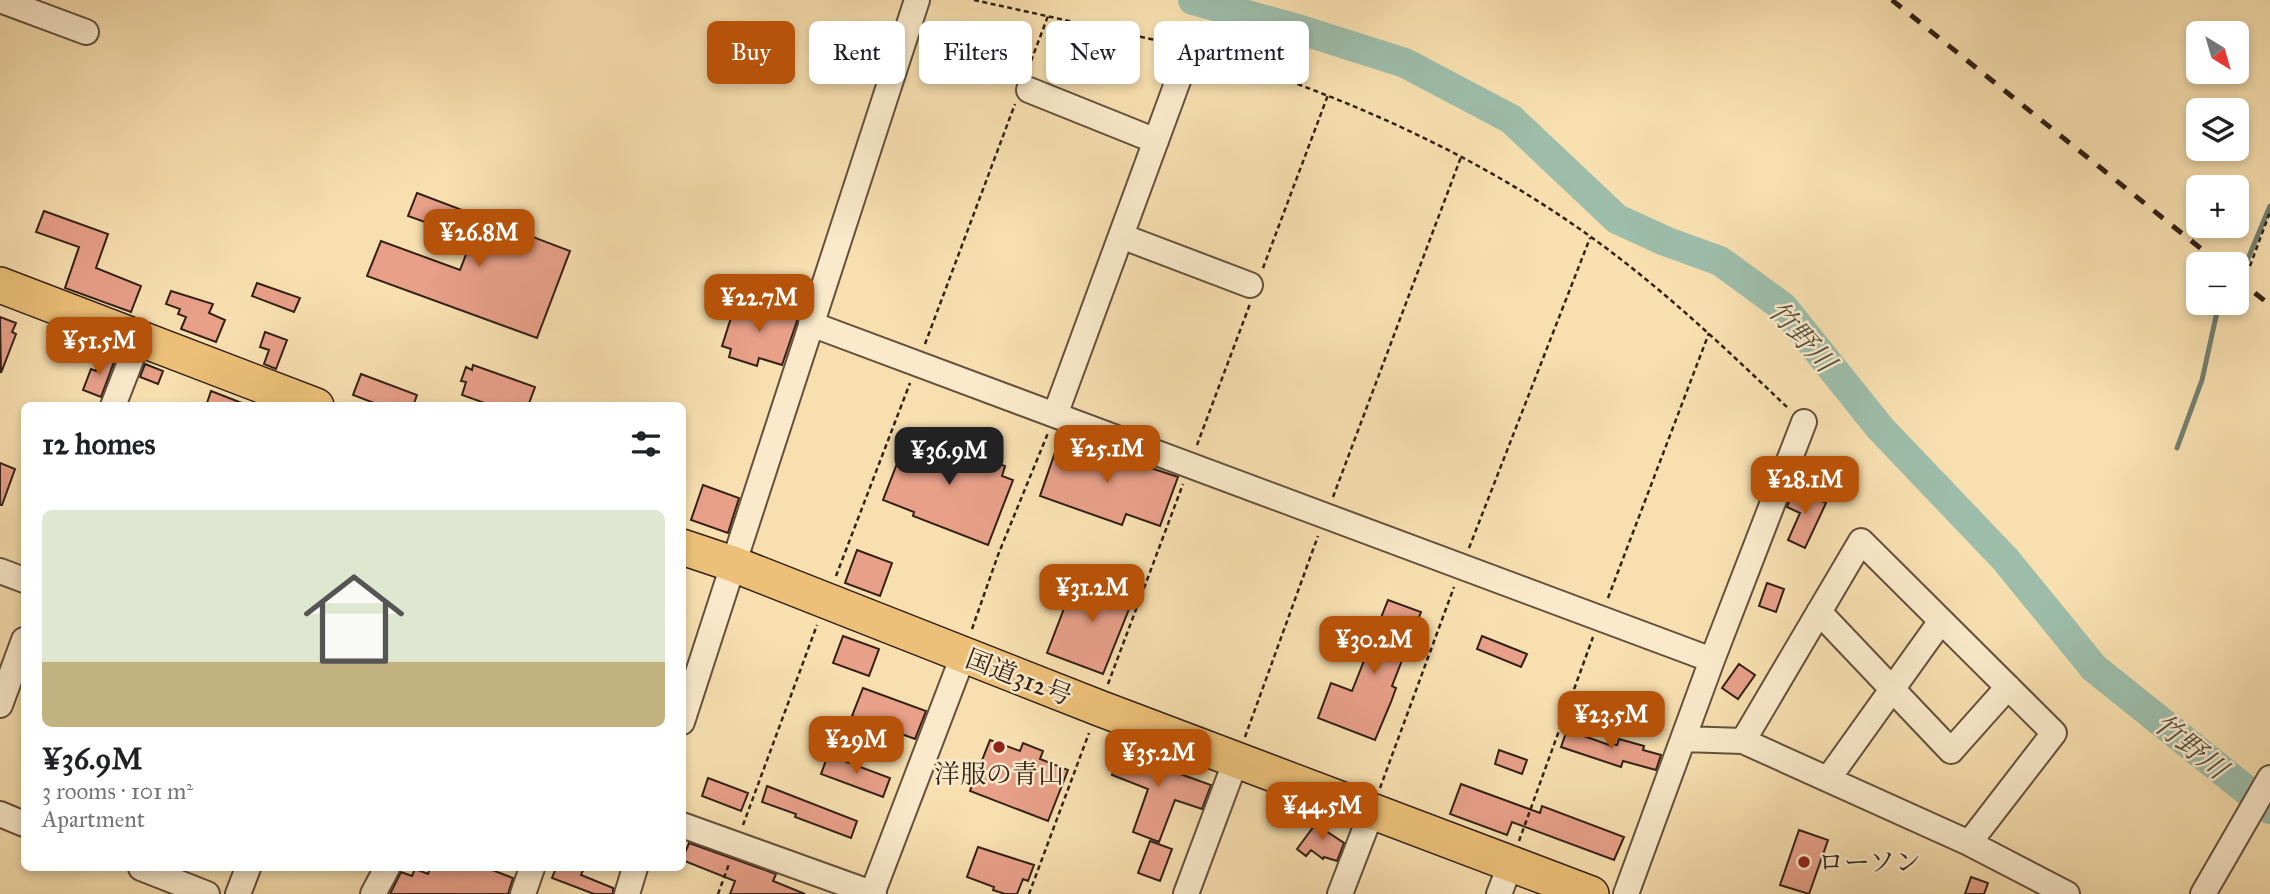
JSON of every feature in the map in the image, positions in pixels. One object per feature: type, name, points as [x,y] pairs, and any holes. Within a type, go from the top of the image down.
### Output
[{"type":"highway","points":[[0,286],[305,402]]},
{"type":"highway","name":"国道312号","points":[[686,548],[733,564],[963,656],[1372,811],[1505,879],[1591,894]]},
{"type":"street","points":[[0,0],[86,32]]},
{"type":"street","points":[[686,710],[917,0]]},
{"type":"street","points":[[1055,415],[1177,84]]},
{"type":"street","points":[[1024,88],[1156,141]]},
{"type":"street","points":[[1121,236],[1254,286]]},
{"type":"street","points":[[811,324],[1712,660]]},
{"type":"street","points":[[115,402],[139,339]]},
{"type":"street","points":[[1626,894],[1712,660],[1804,422]]},
{"type":"street","points":[[1743,741],[1861,541],[2054,733],[1969,843]]},
{"type":"street","points":[[0,571],[21,579]]},
{"type":"street","points":[[1819,612],[1951,751],[2008,687]]},
{"type":"street","points":[[1828,779],[1941,621]]},
{"type":"street","points":[[686,826],[873,894],[963,656]]},
{"type":"street","points":[[0,705],[18,680],[21,660]]},
{"type":"street","points":[[1683,739],[1743,741],[1969,843],[2067,894]]},
{"type":"street","points":[[1186,894],[1236,760]]},
{"type":"street","points":[[2203,894],[2270,778]]},
{"type":"street","points":[[1340,894],[1372,811]]},
{"type":"street","points":[[0,814],[21,823]]},
{"type":"street","points":[[149,871],[207,894]]},
{"type":"street","points":[[238,894],[247,871]]},
{"type":"street","points":[[373,894],[385,871]]},
{"type":"street","points":[[523,894],[531,871]]},
{"type":"street","points":[[627,894],[634,871]]},
{"type":"path","points":[[974,0],[1154,40]]},
{"type":"path","points":[[718,894],[826,602],[1024,88],[1048,16]]},
{"type":"path","points":[[1298,84],[1328,94],[1461,157],[1529,196],[1591,237],[1646,279],[1709,333],[1804,422]]},
{"type":"path","points":[[1029,894],[1328,94]]},
{"type":"path","points":[[1236,760],[1461,157]]},
{"type":"path","points":[[2250,266],[2270,212]]},
{"type":"path","points":[[1372,811],[1462,567],[1591,237]]},
{"type":"path","points":[[1505,879],[1600,618],[1709,333]]},
{"type":"path","points":[[963,656],[998,555],[1055,415]]},
{"type":"building","points":[[417,193],[570,251],[537,338],[367,276],[381,241],[460,270],[472,239],[408,216]]},
{"type":"building","points":[[44,211],[108,234],[96,268],[141,286],[131,312],[65,288],[79,247],[36,232]]},
{"type":"building","points":[[257,283],[300,298],[294,312],[252,296]]},
{"type":"building","points":[[171,291],[213,304],[209,313],[225,320],[216,342],[181,329],[186,317],[178,314],[180,309],[166,304]]},
{"type":"building","points":[[737,299],[798,318],[782,365],[759,358],[757,366],[729,357],[731,349],[722,346]]},
{"type":"building","points":[[0,317],[16,323],[12,332],[16,334],[1,373]]},
{"type":"building","points":[[265,332],[287,340],[276,369],[264,364],[269,350],[260,347]]},
{"type":"building","points":[[103,354],[115,359],[101,397],[83,390],[91,369],[96,371]]},
{"type":"building","points":[[145,364],[163,371],[158,384],[140,377]]},
{"type":"building","points":[[473,365],[535,387],[529,402],[482,402],[462,395],[466,382],[461,381],[466,367],[472,370]]},
{"type":"building","points":[[361,374],[417,395],[414,402],[371,402],[353,395]]},
{"type":"building","points":[[211,391],[239,402],[207,402]]},
{"type":"building","points":[[910,430],[1005,466],[1002,476],[1013,480],[988,545],[913,516],[914,512],[883,500]]},
{"type":"building","points":[[1060,438],[1178,477],[1160,526],[1126,514],[1122,525],[1040,496]]},
{"type":"building","points":[[0,463],[15,469],[2,505],[0,505]]},
{"type":"building","points":[[703,485],[739,498],[728,533],[691,520]]},
{"type":"building","points":[[1794,488],[1826,503],[1805,548],[1788,540],[1800,513],[1787,507]]},
{"type":"building","points":[[857,550],[892,563],[880,596],[845,583]]},
{"type":"building","points":[[1127,574],[1141,579],[1103,674],[1047,653],[1075,580],[1117,596]]},
{"type":"building","points":[[1767,583],[1784,589],[1776,612],[1759,606]]},
{"type":"building","points":[[1388,600],[1421,612],[1392,686],[1396,688],[1375,740],[1318,718],[1331,683],[1352,691]]},
{"type":"building","points":[[843,636],[879,649],[869,676],[833,663]]},
{"type":"building","points":[[1482,636],[1527,654],[1521,667],[1477,649]]},
{"type":"building","points":[[1739,664],[1755,675],[1738,699],[1722,688]]},
{"type":"building","points":[[863,688],[926,711],[915,739],[852,716]]},
{"type":"building","points":[[1567,730],[1612,746],[1617,745],[1619,739],[1644,746],[1643,750],[1661,755],[1656,770],[1623,761],[1621,767],[1561,747]]},
{"type":"building","points":[[990,740],[1020,751],[1023,743],[1043,751],[1040,759],[1068,770],[1048,821],[970,791]]},
{"type":"building","points":[[1130,747],[1174,764],[1172,771],[1211,785],[1202,809],[1175,800],[1159,842],[1133,832],[1148,789],[1112,775],[1122,748],[1129,751]]},
{"type":"building","points":[[1499,750],[1527,760],[1522,774],[1495,764]]},
{"type":"building","points":[[828,755],[890,778],[883,797],[821,774]]},
{"type":"building","points":[[708,778],[748,793],[741,811],[702,796]]},
{"type":"building","points":[[1461,784],[1540,813],[1542,806],[1624,837],[1614,860],[1512,822],[1507,835],[1450,814]]},
{"type":"building","points":[[767,786],[857,821],[851,838],[762,802]]},
{"type":"building","points":[[1320,818],[1330,825],[1326,831],[1344,843],[1337,861],[1324,857],[1323,859],[1311,850],[1306,856],[1297,849]]},
{"type":"building","name":"ローソン","points":[[1799,830],[1828,840],[1809,894],[1780,885]]},
{"type":"building","points":[[1150,841],[1172,849],[1160,881],[1138,873]]},
{"type":"building","points":[[689,843],[776,874],[773,881],[805,894],[730,894],[735,881],[686,862]]},
{"type":"building","points":[[978,847],[1034,865],[1028,881],[1023,879],[1017,894],[993,890],[994,887],[967,877]]},
{"type":"building","points":[[414,871],[428,874],[429,871],[495,871],[513,878],[508,894],[390,894],[401,872],[412,876]]},
{"type":"building","points":[[555,871],[583,871],[581,875],[613,888],[613,894],[594,894],[552,878]]},
{"type":"building","points":[[1971,877],[1988,883],[1984,894],[1965,894]]},
{"type":"waterway","name":"竹野川","points":[[1193,0],[1405,63],[1511,119],[1617,219],[1665,241],[1720,261],[1783,307],[1880,428],[2005,559],[2094,668],[2270,809]]},
{"type":"waterway","points":[[2249,256],[2270,206]]},
{"type":"waterway","points":[[2177,448],[2202,380],[2216,315]]},
{"type":"railway","points":[[1892,0],[2205,252]]},
{"type":"railway","points":[[2249,288],[2270,305]]},
{"type":"place","name":"洋服の青山","points":[[999,747]]},
{"type":"place","name":"ローソン","points":[[1804,862]]}]
